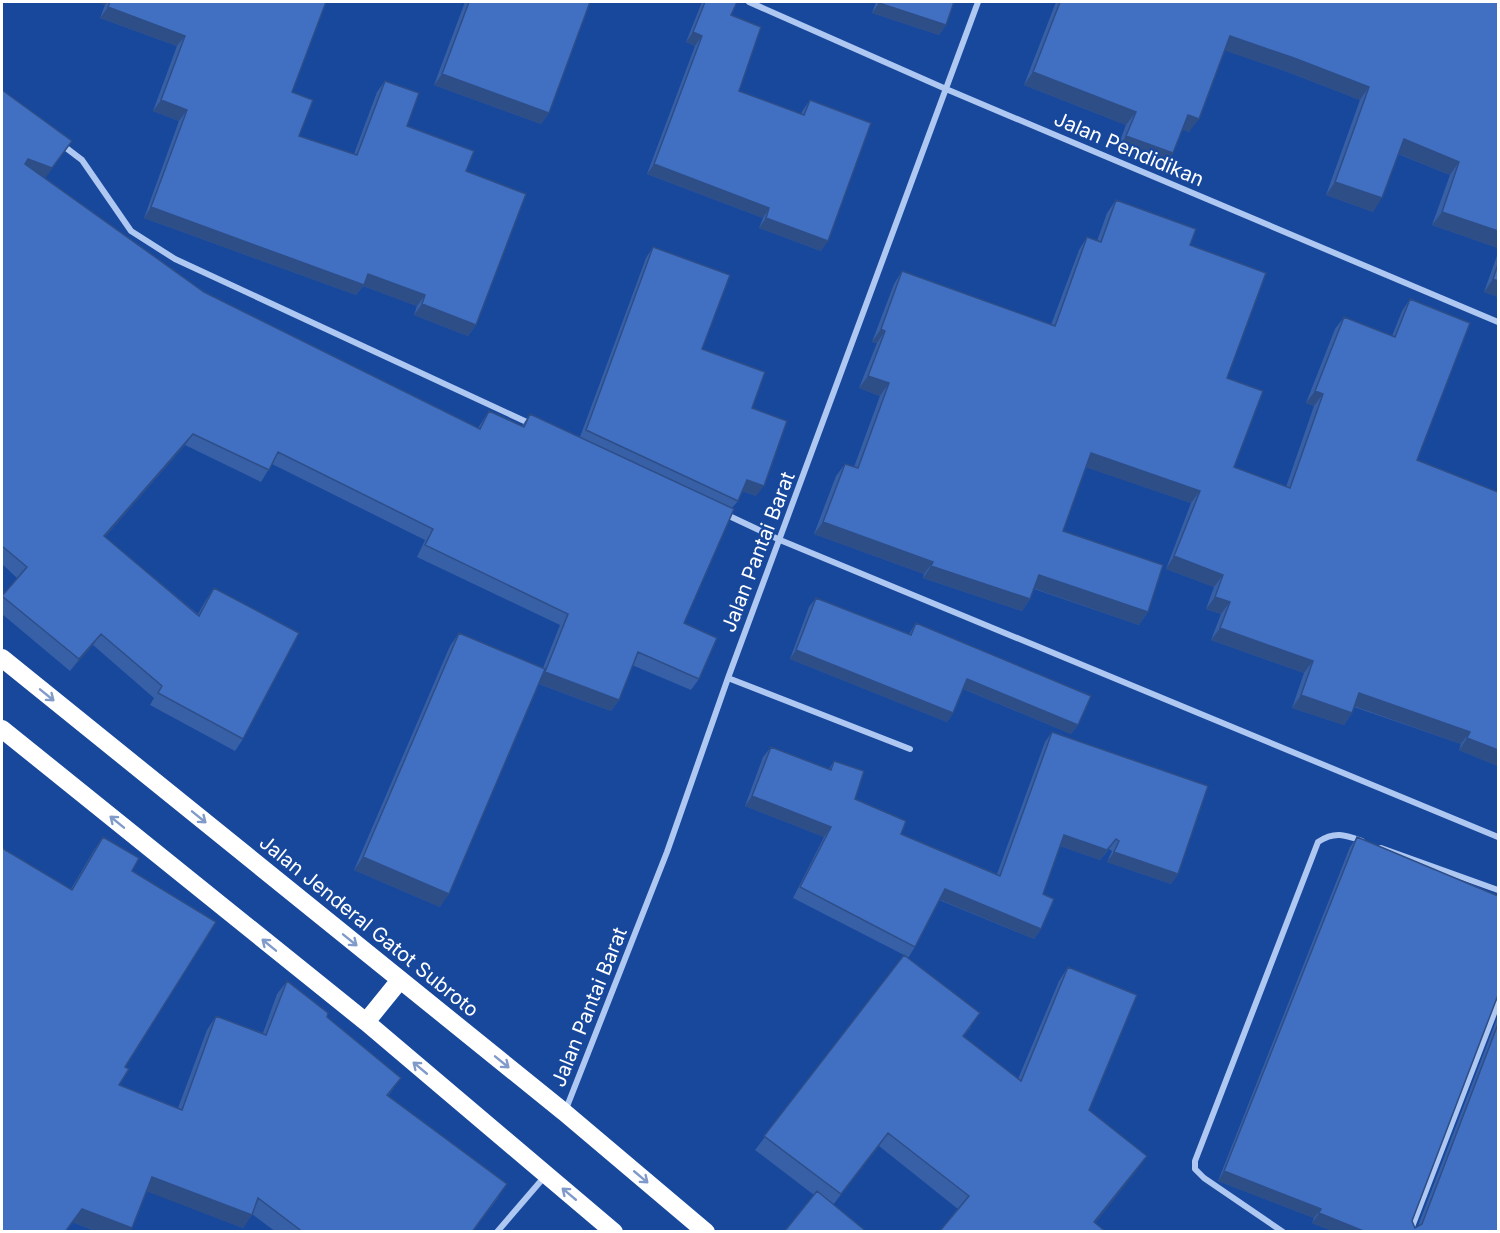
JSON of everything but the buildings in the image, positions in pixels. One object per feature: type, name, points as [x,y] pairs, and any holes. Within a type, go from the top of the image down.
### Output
[{"type":"highway","name":"Jalan Jenderal Gatot Subroto","points":[[2,658],[564,1112],[705,1232]]},
{"type":"highway","points":[[2,729],[366,1022],[614,1232]]},
{"type":"highway","points":[[366,1022],[400,980]]},
{"type":"street","name":"Jalan Pendidikan","points":[[749,2],[946,89],[1498,322]]},
{"type":"street","name":"Jalan Pantai Barat","points":[[564,1112],[667,852],[728,678],[978,2]]},
{"type":"street","points":[[57,141],[82,160],[131,231],[175,259],[542,429]]},
{"type":"street","points":[[715,510],[780,540],[1498,837]]},
{"type":"street","points":[[728,678],[910,749]]},
{"type":"street","points":[[1283,1232],[1204,1178],[1196,1169],[1195,1161],[1318,842],[1333,834],[1341,833],[1498,890]]},
{"type":"street","points":[[1410,1232],[1498,1003]]},
{"type":"street","points":[[497,1232],[546,1175]]}]
